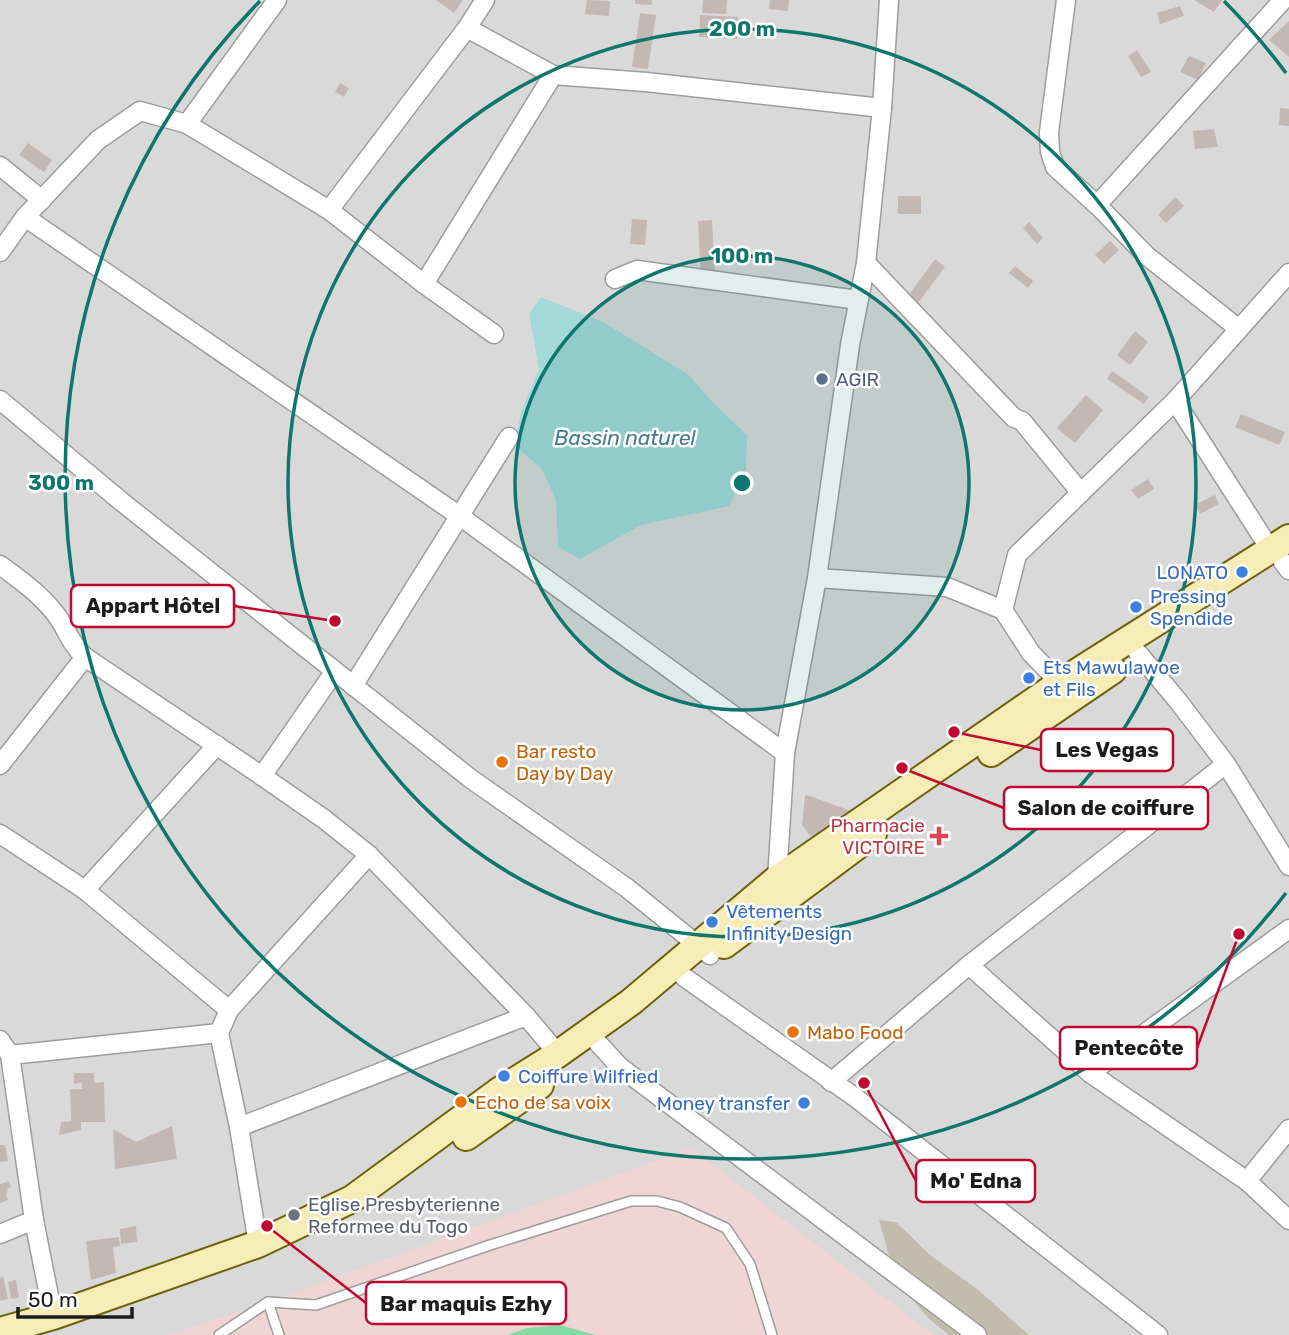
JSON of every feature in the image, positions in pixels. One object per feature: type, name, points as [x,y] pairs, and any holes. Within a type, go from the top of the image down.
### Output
[{"type":"main road","points":[[51,1325],[258,1244],[352,1199],[499,1091],[558,1055],[885,825],[1284,556]]},
{"type":"main road","points":[[0,1331],[51,1325],[261,1262],[356,1216],[641,1012],[684,977],[704,950],[777,879],[1060,683],[1284,556]]},
{"type":"street","points":[[187,124],[277,0]]},
{"type":"street","points":[[329,210],[467,28],[485,0]]},
{"type":"street","points":[[777,879],[785,753],[817,578],[850,345],[866,263],[882,108],[889,0]]},
{"type":"street","points":[[1066,0],[1049,132],[1050,152],[1055,167],[1147,256],[1239,329]]},
{"type":"street","points":[[1097,205],[1283,0]]},
{"type":"street","points":[[467,28],[553,75],[646,82],[882,108]]},
{"type":"street","points":[[424,284],[553,75]]},
{"type":"street","points":[[0,252],[25,217],[97,140],[141,111],[187,124],[329,210],[494,334]]},
{"type":"street","points":[[0,166],[42,200]]},
{"type":"street","points":[[25,217],[461,517],[785,753]]},
{"type":"street","points":[[866,263],[1014,418],[1022,421],[1081,493]]},
{"type":"street","points":[[615,279],[637,270],[858,300]]},
{"type":"street","points":[[1003,610],[1017,555],[1175,401],[1289,273]]},
{"type":"street","points":[[0,400],[122,502],[471,779],[627,888],[704,950]]},
{"type":"street","points":[[1175,401],[1284,556]]},
{"type":"street","points":[[353,686],[509,438]]},
{"type":"street","points":[[0,565],[41,596],[57,615],[72,645],[85,657],[324,819],[369,855],[526,1016],[558,1055]]},
{"type":"street","points":[[817,578],[947,587],[1003,610],[1031,653],[1060,683]]},
{"type":"street","points":[[1138,653],[1226,764],[1289,866]]},
{"type":"street","points":[[0,765],[85,657]]},
{"type":"street","points":[[262,776],[335,671]]},
{"type":"street","points":[[85,890],[217,745]]},
{"type":"street","points":[[831,1082],[969,965],[1226,764]]},
{"type":"street","points":[[0,834],[85,890],[229,1010]]},
{"type":"street","points":[[258,1244],[239,1127],[219,1033],[229,1010],[369,855]]},
{"type":"street","points":[[1090,1073],[1289,929]]},
{"type":"street","points":[[969,965],[1090,1073],[1247,1181],[1289,1220]]},
{"type":"street","points":[[684,977],[856,1098],[1158,1335]]},
{"type":"street","points":[[239,1127],[526,1016]]},
{"type":"street","points":[[10,1055],[219,1033]]},
{"type":"street","points":[[0,1040],[10,1055],[51,1325]]},
{"type":"street","points":[[598,1043],[620,1066],[977,1335]]},
{"type":"street","points":[[1247,1181],[1289,1129]]},
{"type":"street","points":[[0,1234],[34,1220]]},
{"type":"lane","points":[[219,1335],[268,1302],[316,1306],[490,1245],[631,1201],[657,1200],[680,1207],[726,1228],[750,1264],[772,1335]]},
{"type":"lane","points":[[268,1302],[279,1335]]},
{"type":"shaded area","points":[[0,0],[1289,0],[1289,1335],[0,1335]]},
{"type":"shaded area","points":[[691,1148],[933,1335],[168,1335],[268,1302]]},
{"type":"shaded area","points":[[879,1220],[896,1222],[930,1255],[977,1289],[1029,1335],[949,1335],[928,1318],[896,1280]]},
{"type":"green space","points":[[560,1325],[595,1335],[507,1335],[527,1328]]},
{"type":"water","name":"Bassin naturel","points":[[541,297],[603,322],[689,375],[713,403],[747,435],[746,471],[729,506],[641,525],[580,559],[558,547],[556,500],[542,469],[515,446],[521,412],[539,369],[529,314]]},
{"type":"building","points":[[436,0],[463,0],[454,13]]},
{"type":"building","points":[[587,0],[610,1],[609,16],[585,14]]},
{"type":"building","points":[[635,0],[652,0],[652,5],[635,4]]},
{"type":"building","points":[[703,0],[727,0],[726,14],[702,13]]},
{"type":"building","points":[[770,0],[789,0],[788,11],[769,9]]},
{"type":"building","points":[[1194,0],[1222,0],[1214,12]]},
{"type":"building","points":[[1180,6],[1184,16],[1160,24],[1157,13]]},
{"type":"building","points":[[640,13],[656,15],[648,69],[632,67]]},
{"type":"building","points":[[700,15],[738,17],[737,39],[699,37]]},
{"type":"building","points":[[1289,21],[1289,57],[1269,40]]},
{"type":"building","points":[[1137,50],[1151,72],[1141,77],[1128,56]]},
{"type":"building","points":[[1189,56],[1206,63],[1198,80],[1180,72]]},
{"type":"building","points":[[340,83],[349,88],[344,97],[335,92]]},
{"type":"building","points":[[1280,108],[1289,109],[1289,126],[1279,125]]},
{"type":"building","points":[[1214,129],[1218,147],[1195,149],[1193,131]]},
{"type":"building","points":[[28,143],[52,160],[44,172],[19,155]]},
{"type":"building","points":[[898,196],[921,196],[921,214],[898,214]]},
{"type":"building","points":[[1175,197],[1184,206],[1166,223],[1158,215]]},
{"type":"building","points":[[632,219],[647,220],[645,245],[630,244]]},
{"type":"building","points":[[712,220],[715,276],[701,277],[698,221]]},
{"type":"building","points":[[1029,222],[1043,238],[1037,244],[1023,228]]},
{"type":"building","points":[[1110,241],[1119,250],[1104,264],[1095,255]]},
{"type":"building","points":[[935,259],[945,267],[918,303],[908,296]]},
{"type":"building","points":[[1015,266],[1033,281],[1028,288],[1009,273]]},
{"type":"building","points":[[1135,331],[1148,342],[1130,365],[1117,355]]},
{"type":"building","points":[[1112,371],[1149,397],[1144,404],[1107,379]]},
{"type":"building","points":[[1086,395],[1103,410],[1075,443],[1057,428]]},
{"type":"building","points":[[1241,414],[1285,432],[1279,445],[1235,427]]},
{"type":"building","points":[[1148,479],[1154,489],[1138,499],[1131,490]]},
{"type":"building","points":[[1215,495],[1219,504],[1200,514],[1196,504]]},
{"type":"building","points":[[807,795],[853,814],[815,842],[802,825]]},
{"type":"building","points":[[74,1073],[94,1073],[94,1083],[104,1082],[105,1122],[81,1122],[81,1130],[59,1135],[61,1122],[71,1121],[70,1089],[82,1089],[82,1083],[74,1084]]},
{"type":"building","points":[[172,1126],[177,1159],[115,1169],[113,1129],[136,1142]]},
{"type":"building","points":[[0,1145],[5,1145],[8,1161],[0,1162]]},
{"type":"building","points":[[9,1181],[11,1187],[6,1193],[8,1200],[0,1203],[0,1184]]},
{"type":"building","points":[[136,1226],[137,1242],[121,1244],[120,1229]]},
{"type":"building","points":[[119,1237],[120,1246],[113,1247],[116,1273],[91,1280],[86,1241]]},
{"type":"building","points":[[3,1276],[8,1299],[0,1301],[0,1278]]},
{"type":"building","points":[[16,1280],[19,1298],[11,1299],[8,1282]]},
{"type":"place","name":"AGIR","points":[[822,379]]},
{"type":"place","name":"LONATO","points":[[1242,572]]},
{"type":"place","name":"Pressing Spendide","points":[[1136,607]]},
{"type":"place","name":"Appart Hôtel","points":[[335,621]]},
{"type":"place","name":"Ets Mawulawoe et Fils","points":[[1029,678]]},
{"type":"place","name":"Les Vegas","points":[[954,732]]},
{"type":"place","name":"Bar resto Day by Day","points":[[502,762]]},
{"type":"place","name":"Salon de coiffure","points":[[902,768]]},
{"type":"place","name":"Pharmacie VICTOIRE","points":[[939,836]]},
{"type":"place","name":"Vêtements Infinity Design","points":[[712,922]]},
{"type":"place","name":"Pentecôte","points":[[1239,934]]},
{"type":"place","name":"Mabo Food","points":[[793,1032]]},
{"type":"place","name":"Coiffure Wilfried","points":[[504,1076]]},
{"type":"place","name":"Mo' Edna","points":[[864,1083]]},
{"type":"place","name":"Echo de sa voix","points":[[461,1102]]},
{"type":"place","name":"Money transfer","points":[[804,1103]]},
{"type":"place","name":"Eglise Presbyterienne Reformee du Togo","points":[[294,1215]]},
{"type":"place","name":"Bar maquis Ezhy","points":[[267,1226]]}]
